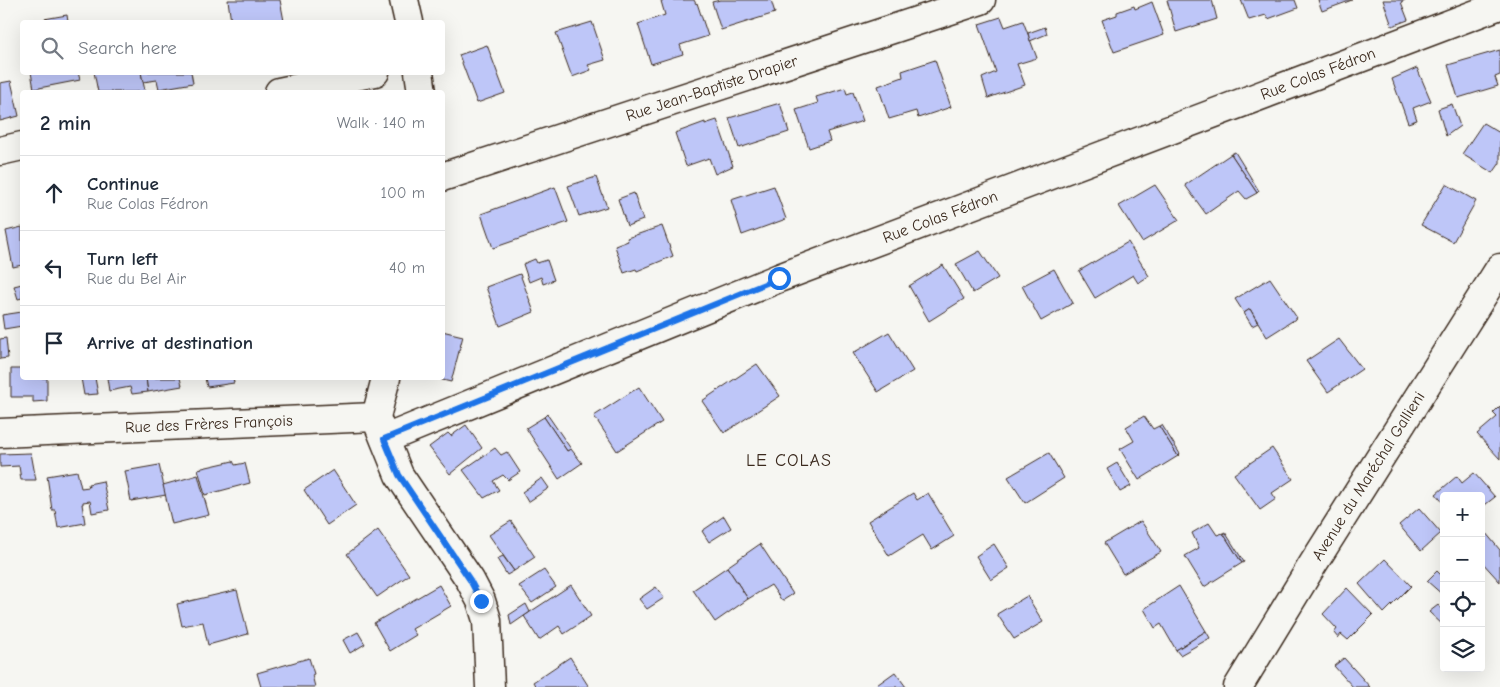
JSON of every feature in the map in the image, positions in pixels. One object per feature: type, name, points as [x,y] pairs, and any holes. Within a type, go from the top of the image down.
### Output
[{"type":"street","points":[[404,0],[409,20]]},
{"type":"street","name":"Rue Jean-Baptiste Drapier","points":[[445,176],[981,0]]},
{"type":"street","name":"Rue Colas Fédron","points":[[380,428],[1500,5]]},
{"type":"street","points":[[289,90],[361,75]]},
{"type":"street","points":[[419,75],[422,90]]},
{"type":"street","points":[[0,151],[20,146]]},
{"type":"street","name":"Avenue du Maréchal Gallieni","points":[[1238,687],[1318,556],[1500,268]]},
{"type":"street","points":[[386,380],[380,428],[399,475],[470,580],[481,601],[487,620],[490,687]]},
{"type":"street","name":"Rue des Frères François","points":[[0,433],[380,428]]},
{"type":"building","points":[[228,0],[280,0],[284,20],[231,20]]},
{"type":"building","points":[[694,0],[697,3],[708,36],[680,45],[683,54],[651,64],[638,24],[665,15],[661,1]]},
{"type":"building","points":[[720,0],[771,0],[775,13],[721,30],[712,2]]},
{"type":"building","points":[[1167,0],[1212,0],[1217,19],[1176,32]]},
{"type":"building","points":[[1241,0],[1295,0],[1298,8],[1268,19],[1266,15],[1249,20]]},
{"type":"building","points":[[1318,0],[1352,0],[1322,11]]},
{"type":"building","points":[[1383,0],[1405,0],[1401,2],[1408,20],[1392,26]]},
{"type":"building","points":[[1152,2],[1164,35],[1114,52],[1102,20],[1117,15],[1117,12],[1134,6],[1135,9]]},
{"type":"building","points":[[67,15],[68,20],[44,20]]},
{"type":"building","points":[[1001,17],[1005,27],[1023,21],[1037,58],[1017,64],[1025,85],[988,98],[982,78],[996,72],[979,24]]},
{"type":"building","points":[[592,22],[605,60],[588,65],[591,70],[572,77],[556,33]]},
{"type":"building","points":[[1045,27],[1047,34],[1030,41],[1028,33]]},
{"type":"building","points":[[487,45],[505,93],[477,103],[459,55]]},
{"type":"building","points":[[1500,50],[1500,75],[1495,77],[1498,86],[1458,98],[1448,65]]},
{"type":"building","points":[[935,60],[951,107],[918,118],[916,111],[889,119],[878,86],[903,77],[902,71]]},
{"type":"building","points":[[1417,68],[1431,101],[1413,108],[1417,120],[1408,123],[1392,79]]},
{"type":"building","points":[[32,75],[79,75],[80,80],[34,89]]},
{"type":"building","points":[[95,75],[142,75],[145,90],[98,90]]},
{"type":"building","points":[[142,75],[192,75],[193,83],[159,89],[157,80],[143,82]]},
{"type":"building","points":[[11,81],[19,116],[0,121],[0,83]]},
{"type":"building","points":[[845,88],[847,94],[853,92],[863,121],[827,132],[830,141],[809,148],[796,110],[818,103],[816,97]]},
{"type":"building","points":[[780,103],[789,132],[739,148],[729,118]]},
{"type":"building","points":[[1452,104],[1460,126],[1446,136],[1438,109]]},
{"type":"building","points":[[717,120],[733,166],[715,174],[709,158],[686,166],[675,133],[705,122],[705,124]]},
{"type":"building","points":[[1483,123],[1500,133],[1500,163],[1493,173],[1462,154]]},
{"type":"building","points":[[1235,152],[1259,191],[1257,193],[1231,154]]},
{"type":"building","points":[[1231,154],[1257,193],[1246,199],[1239,191],[1206,214],[1185,185]]},
{"type":"building","points":[[596,177],[607,207],[579,216],[568,186]]},
{"type":"building","points":[[1446,184],[1476,201],[1453,242],[1421,225]]},
{"type":"building","points":[[1155,185],[1179,220],[1142,242],[1119,206]]},
{"type":"building","points":[[774,186],[786,219],[742,235],[731,200]]},
{"type":"building","points":[[555,187],[568,222],[493,248],[481,214]]},
{"type":"building","points":[[634,193],[643,220],[627,226],[618,199]]},
{"type":"building","points":[[662,226],[673,256],[637,271],[636,269],[624,273],[615,246],[628,241],[627,238]]},
{"type":"building","points":[[20,228],[20,265],[13,267],[6,231]]},
{"type":"building","points":[[1128,242],[1149,276],[1138,283],[1133,275],[1095,298],[1079,271]]},
{"type":"building","points":[[980,251],[998,278],[973,293],[956,264]]},
{"type":"building","points":[[535,259],[537,263],[547,260],[554,280],[543,284],[541,277],[529,282],[523,264]]},
{"type":"building","points":[[943,265],[964,299],[929,321],[909,286]]},
{"type":"building","points":[[1054,269],[1073,303],[1041,321],[1022,286]]},
{"type":"building","points":[[520,274],[534,312],[500,326],[486,287]]},
{"type":"building","points":[[1270,278],[1297,318],[1267,337],[1250,309],[1244,313],[1235,299]]},
{"type":"building","points":[[20,284],[20,298],[18,299],[14,286]]},
{"type":"building","points":[[1250,309],[1258,323],[1252,326],[1244,313]]},
{"type":"building","points":[[20,312],[20,326],[4,329],[2,315]]},
{"type":"building","points":[[445,332],[463,336],[451,382],[442,380],[445,380]]},
{"type":"building","points":[[889,332],[913,371],[878,392],[853,353]]},
{"type":"building","points":[[6,338],[8,358],[0,359],[0,339]]},
{"type":"building","points":[[1339,339],[1362,369],[1328,392],[1306,361]]},
{"type":"building","points":[[757,364],[780,396],[724,433],[702,401]]},
{"type":"building","points":[[11,369],[20,369],[20,380],[47,380],[47,401],[33,402],[33,397],[11,397]]},
{"type":"building","points":[[81,380],[95,380],[98,394],[84,395]]},
{"type":"building","points":[[107,380],[146,380],[148,392],[132,394],[130,387],[109,391]]},
{"type":"building","points":[[146,380],[180,380],[182,386],[148,392]]},
{"type":"building","points":[[205,380],[233,380],[234,383],[207,387]]},
{"type":"building","points":[[639,387],[662,422],[617,451],[594,416]]},
{"type":"building","points":[[1500,406],[1500,459],[1477,434],[1497,417],[1493,413]]},
{"type":"building","points":[[547,414],[571,449],[567,451],[544,417]]},
{"type":"building","points":[[1144,416],[1153,429],[1159,426],[1178,456],[1139,480],[1120,449],[1134,441],[1126,427]]},
{"type":"building","points":[[544,417],[567,451],[571,449],[582,463],[559,479],[526,428]]},
{"type":"building","points":[[466,425],[482,448],[450,474],[429,447],[448,433],[451,436]]},
{"type":"building","points":[[1162,425],[1180,454],[1178,456],[1159,426]]},
{"type":"building","points":[[495,448],[501,455],[507,452],[520,472],[508,480],[503,475],[493,481],[499,490],[484,498],[463,470]]},
{"type":"building","points":[[1272,448],[1293,479],[1272,493],[1276,499],[1260,510],[1234,474]]},
{"type":"building","points":[[31,453],[36,480],[21,480],[19,466],[0,467],[0,454]]},
{"type":"building","points":[[1049,453],[1064,478],[1025,503],[1008,477]]},
{"type":"building","points":[[233,461],[235,465],[245,463],[250,483],[205,495],[198,469]]},
{"type":"building","points":[[1117,463],[1131,486],[1120,492],[1107,469]]},
{"type":"building","points":[[159,465],[166,495],[131,501],[125,471]]},
{"type":"building","points":[[333,470],[356,505],[327,525],[304,490]]},
{"type":"building","points":[[77,471],[81,488],[89,487],[88,484],[103,481],[109,510],[92,513],[90,501],[83,502],[85,523],[58,528],[55,510],[52,510],[47,476]]},
{"type":"building","points":[[1474,473],[1495,497],[1485,505],[1485,492],[1440,492],[1440,499],[1436,494],[1457,476],[1462,483]]},
{"type":"building","points":[[198,475],[209,515],[172,524],[163,485]]},
{"type":"building","points":[[542,478],[549,488],[528,502],[522,492]]},
{"type":"building","points":[[913,493],[917,500],[928,493],[954,536],[932,550],[923,535],[889,556],[868,521]]},
{"type":"building","points":[[1419,508],[1440,534],[1421,551],[1399,525]]},
{"type":"building","points":[[724,516],[731,528],[709,542],[702,531]]},
{"type":"building","points":[[511,521],[535,557],[514,571],[489,535]]},
{"type":"building","points":[[1141,521],[1161,552],[1123,574],[1104,543]]},
{"type":"building","points":[[1209,523],[1217,535],[1223,533],[1242,563],[1204,587],[1185,556],[1199,548],[1192,533]]},
{"type":"building","points":[[378,530],[409,575],[377,597],[347,554]]},
{"type":"building","points":[[1225,532],[1244,562],[1242,563],[1223,533]]},
{"type":"building","points":[[1485,532],[1500,550],[1500,582],[1485,565]]},
{"type":"building","points":[[760,544],[793,594],[782,601],[771,585],[748,599],[727,567]]},
{"type":"building","points":[[994,544],[1009,568],[991,580],[976,556]]},
{"type":"building","points":[[503,556],[514,571],[507,575],[497,559]]},
{"type":"building","points":[[1385,559],[1411,586],[1384,613],[1359,584]]},
{"type":"building","points":[[727,567],[748,599],[715,622],[693,590]]},
{"type":"building","points":[[544,570],[556,587],[532,603],[519,586]]},
{"type":"building","points":[[1437,571],[1440,574],[1440,592],[1427,581]]},
{"type":"building","points":[[439,585],[451,606],[412,629],[416,635],[390,651],[374,623]]},
{"type":"building","points":[[571,585],[591,616],[564,634],[559,626],[539,640],[524,616]]},
{"type":"building","points":[[1179,586],[1206,631],[1176,650],[1161,624],[1155,628],[1144,609]]},
{"type":"building","points":[[656,587],[664,598],[647,609],[639,599]]},
{"type":"building","points":[[1347,588],[1373,615],[1348,640],[1341,634],[1338,638],[1334,633],[1337,629],[1323,614]]},
{"type":"building","points":[[237,590],[248,634],[208,645],[203,622],[182,626],[177,604]]},
{"type":"building","points":[[1027,596],[1043,622],[1014,639],[997,614]]},
{"type":"building","points":[[526,604],[530,612],[511,625],[509,615]]},
{"type":"building","points":[[1438,605],[1440,607],[1440,622],[1429,612]]},
{"type":"building","points":[[1206,631],[1210,638],[1180,655],[1176,650]]},
{"type":"building","points":[[358,632],[365,644],[350,653],[343,640]]},
{"type":"building","points":[[570,657],[589,687],[536,687],[533,682]]},
{"type":"building","points":[[309,658],[314,674],[312,675],[315,687],[261,687],[257,673]]},
{"type":"building","points":[[1344,658],[1370,687],[1353,687],[1334,666]]},
{"type":"building","points":[[895,672],[906,687],[874,687]]},
{"type":"district","name":"LE COLAS","points":[[789,460]]},
{"type":"route","points":[[481,601],[470,580],[399,475],[384,439],[779,278]]}]
